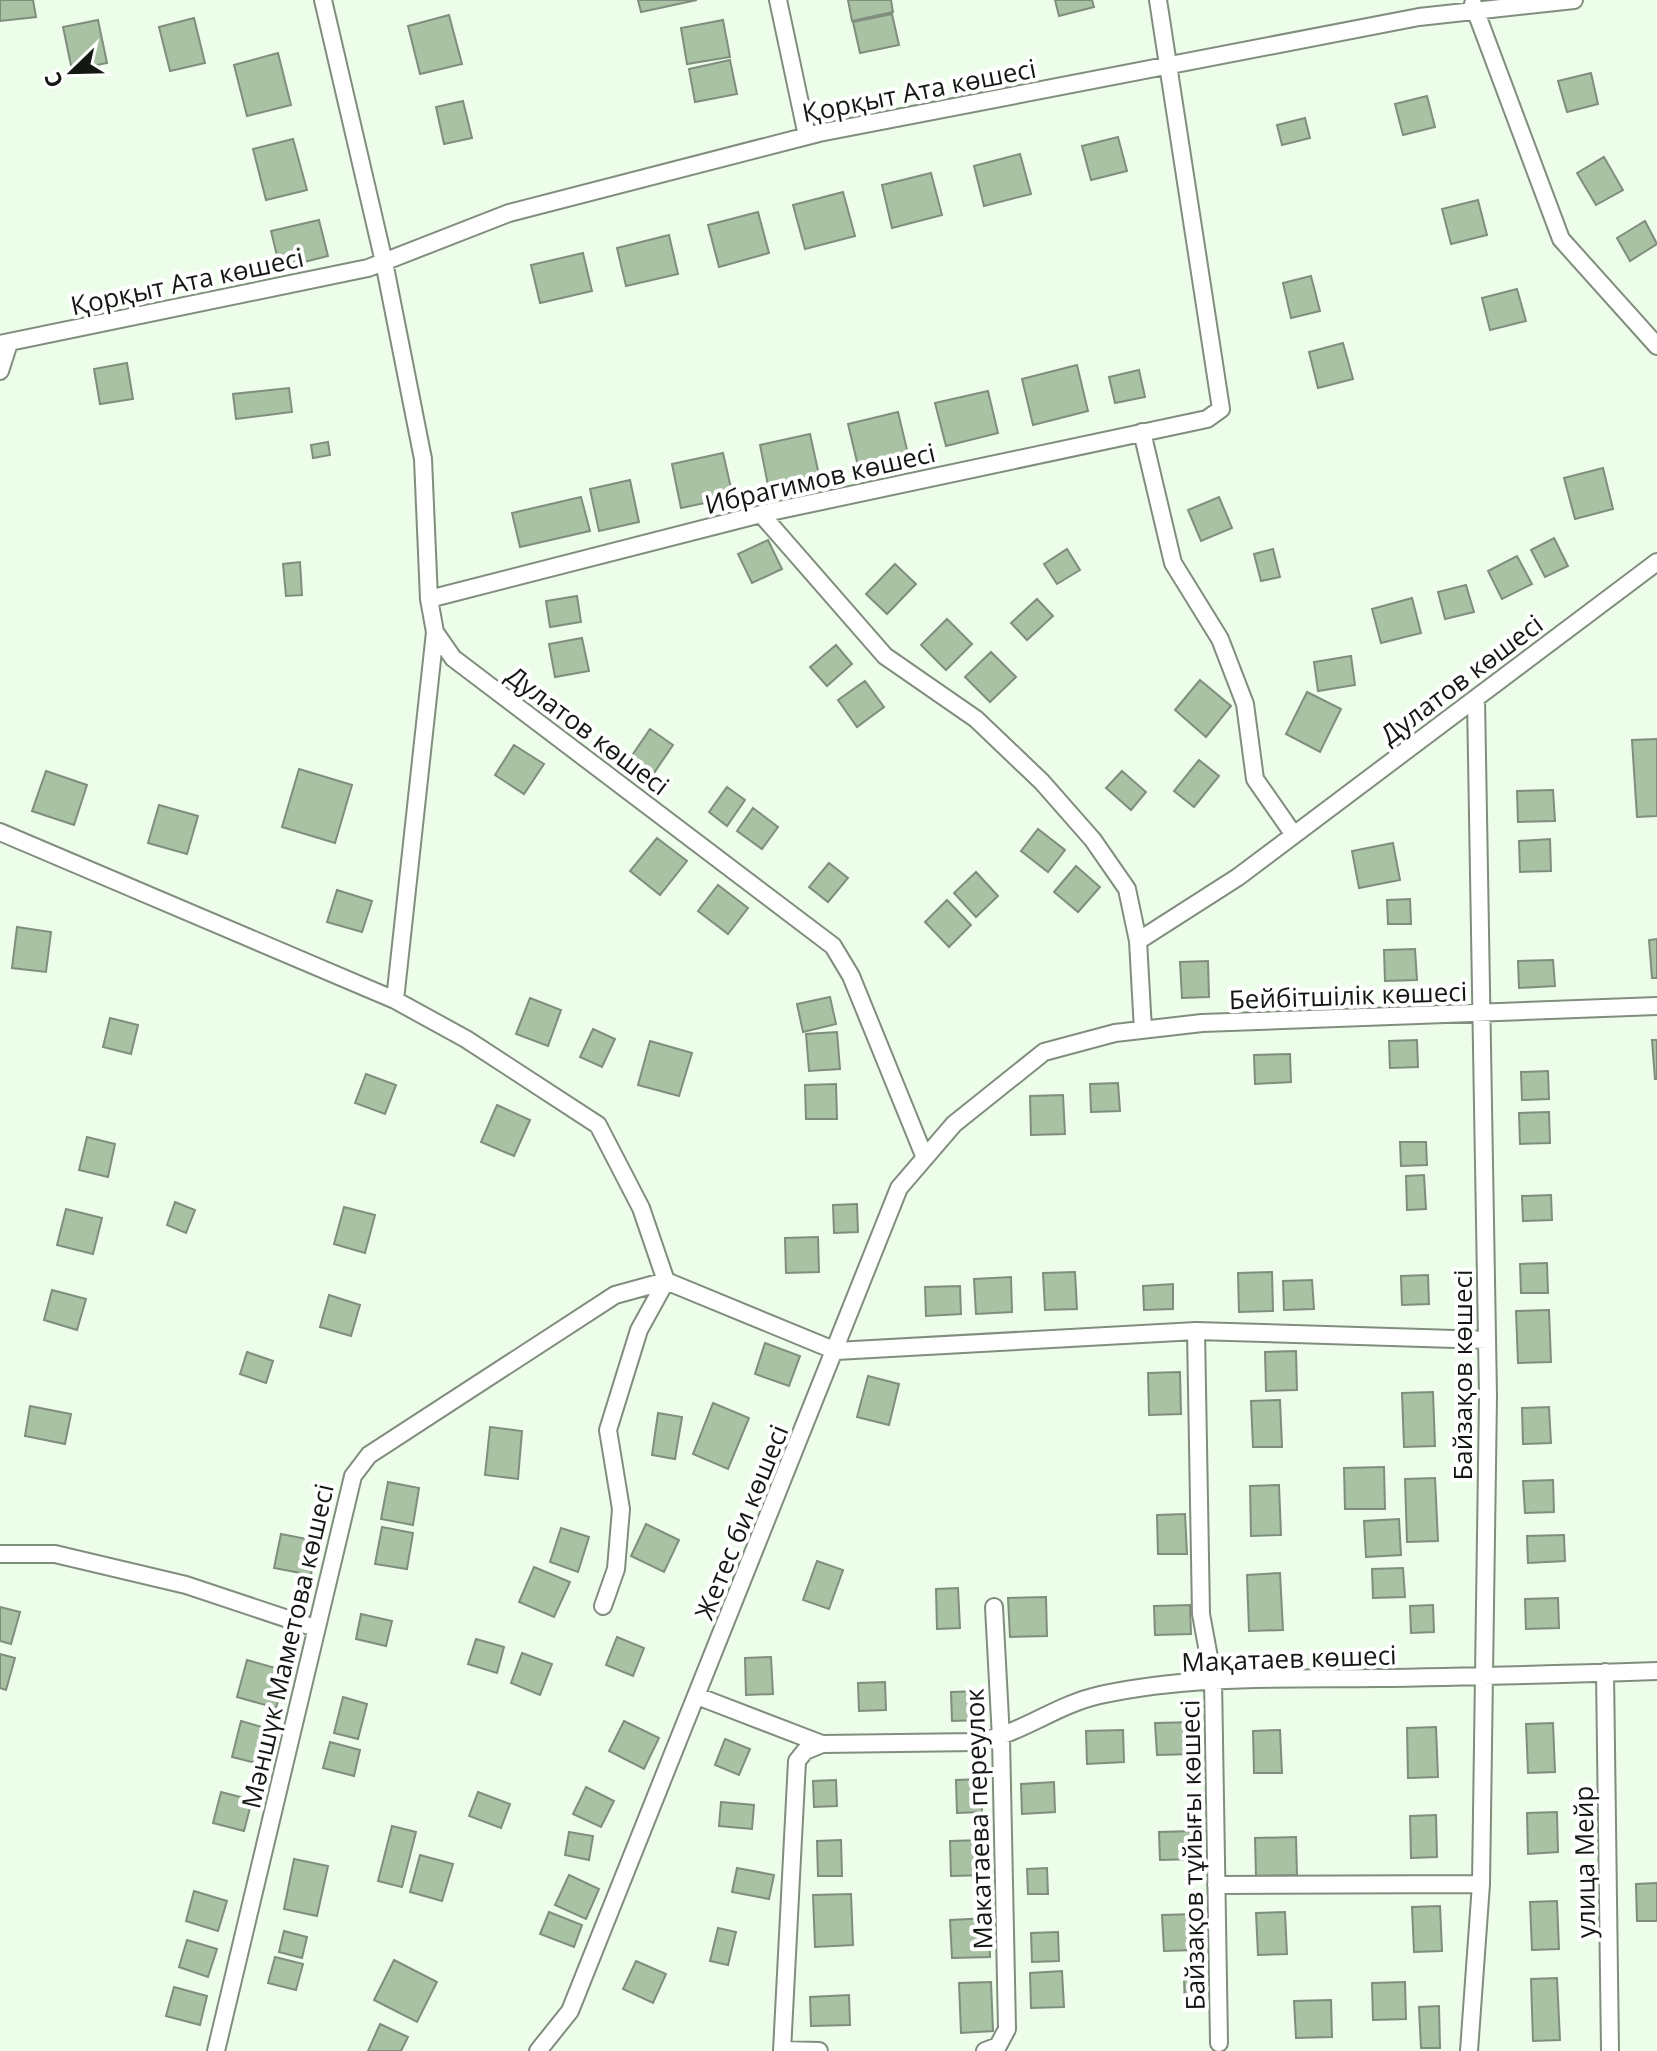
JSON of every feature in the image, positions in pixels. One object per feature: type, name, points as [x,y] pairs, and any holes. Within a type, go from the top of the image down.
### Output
[{"type":"street","points":[[323,0],[384,262]]},
{"type":"street","points":[[778,0],[807,136]]},
{"type":"street","points":[[1158,0],[1170,65]]},
{"type":"street","name":"Қорқыт Ата көшесі","points":[[5,343],[384,262],[509,213],[807,136],[1474,5],[1574,0]]},
{"type":"street","points":[[1474,5],[1561,239],[1657,346]]},
{"type":"street","name":"Ибрагимов көшесі","points":[[429,599],[761,514],[1207,419],[1221,409],[1170,65]]},
{"type":"street","name":"Дулатов көшесі","points":[[384,262],[423,459],[429,599],[435,632],[453,658],[833,946],[851,976],[925,1158]]},
{"type":"street","points":[[0,371],[5,343]]},
{"type":"street","points":[[1142,432],[1173,563],[1225,652],[1245,704],[1255,779],[1294,835]]},
{"type":"street","points":[[761,514],[885,656],[976,719],[1042,782],[1093,840],[1127,889],[1138,941],[1143,1030]]},
{"type":"street","name":"Дулатов көшесі","points":[[1138,941],[1294,835],[1657,562]]},
{"type":"street","points":[[395,1000],[435,632]]},
{"type":"street","name":"Байзақов көшесі","points":[[1469,2051],[1481,1884],[1487,1340],[1476,699]]},
{"type":"street","points":[[0,832],[395,1000],[466,1039],[598,1125],[641,1208],[666,1281],[639,1330],[608,1430],[621,1509],[616,1569],[603,1606]]},
{"type":"street","name":"Бейбітшілік көшесі","points":[[1044,1052],[1115,1033],[1202,1023],[1483,1015],[1657,1006]]},
{"type":"street","name":"Жетес би көшесі","points":[[538,2051],[570,2011],[899,1188],[954,1124],[1044,1052]]},
{"type":"street","points":[[666,1281],[836,1351],[1196,1331],[1487,1340]]},
{"type":"street","name":"Мәншүк Маметова көшесі","points":[[216,2051],[353,1476],[369,1455],[615,1295],[666,1281]]},
{"type":"street","name":"Байзақов тұйығы көшесі","points":[[1196,1331],[1201,1614],[1213,1679],[1219,2043]]},
{"type":"street","points":[[0,1554],[55,1554],[186,1585],[315,1628]]},
{"type":"street","name":"Макатаева переулок","points":[[985,2051],[998,2046],[1007,2029],[1001,1738],[994,1607]]},
{"type":"street","name":"Мақатаев көшесі","points":[[822,1744],[976,1742],[1001,1738],[1049,1712],[1099,1695],[1213,1679],[1482,1677],[1657,1671]]},
{"type":"street","name":"улица Мейр","points":[[1605,1672],[1610,2051]]},
{"type":"street","points":[[697,1696],[822,1744]]},
{"type":"street","points":[[819,2051],[782,2051],[797,1761],[805,1751],[822,1744]]},
{"type":"street","points":[[1216,1885],[1481,1884]]},
{"type":"building","points":[[0,0],[33,0],[36,17],[0,21]]},
{"type":"building","points":[[638,0],[697,0],[641,12]]},
{"type":"building","points":[[848,0],[891,0],[893,12],[852,21]]},
{"type":"building","points":[[1055,0],[1092,0],[1094,7],[1059,16]]},
{"type":"building","points":[[892,14],[899,45],[860,53],[853,22]]},
{"type":"building","points":[[449,15],[462,64],[420,74],[408,26]]},
{"type":"building","points":[[194,18],[205,63],[170,71],[159,27]]},
{"type":"building","points":[[98,20],[107,63],[72,70],[63,27]]},
{"type":"building","points":[[723,20],[730,57],[687,64],[681,28]]},
{"type":"building","points":[[278,53],[291,105],[247,116],[234,65]]},
{"type":"building","points":[[730,60],[737,94],[695,102],[689,69]]},
{"type":"building","points":[[1591,73],[1598,104],[1567,112],[1558,81]]},
{"type":"building","points":[[1427,96],[1435,127],[1403,135],[1395,104]]},
{"type":"building","points":[[463,101],[472,138],[444,144],[436,107]]},
{"type":"building","points":[[1305,118],[1310,138],[1282,145],[1277,125]]},
{"type":"building","points":[[1118,137],[1127,171],[1091,180],[1082,146]]},
{"type":"building","points":[[293,139],[307,190],[266,200],[253,149]]},
{"type":"building","points":[[1020,154],[1031,194],[984,206],[974,166]]},
{"type":"building","points":[[1604,157],[1623,190],[1596,205],[1577,173]]},
{"type":"building","points":[[931,173],[942,215],[892,228],[882,185]]},
{"type":"building","points":[[843,192],[855,236],[805,249],[793,205]]},
{"type":"building","points":[[1478,200],[1487,235],[1451,244],[1442,209]]},
{"type":"building","points":[[758,212],[769,253],[719,267],[708,225]]},
{"type":"building","points":[[319,220],[328,256],[280,268],[271,231]]},
{"type":"building","points":[[1645,221],[1657,244],[1630,261],[1617,238]]},
{"type":"building","points":[[669,235],[678,274],[626,286],[617,248]]},
{"type":"building","points":[[583,253],[592,291],[540,303],[531,265]]},
{"type":"building","points":[[1311,276],[1320,311],[1291,318],[1283,283]]},
{"type":"building","points":[[1517,289],[1526,321],[1490,330],[1482,298]]},
{"type":"building","points":[[1343,343],[1353,379],[1318,388],[1309,352]]},
{"type":"building","points":[[127,363],[133,399],[100,404],[94,369]]},
{"type":"building","points":[[1077,365],[1088,411],[1033,425],[1022,379]]},
{"type":"building","points":[[1139,370],[1145,397],[1115,403],[1109,377]]},
{"type":"building","points":[[289,388],[292,412],[236,419],[233,394]]},
{"type":"building","points":[[988,391],[998,433],[946,446],[935,403]]},
{"type":"building","points":[[898,412],[908,454],[858,466],[848,424]]},
{"type":"building","points":[[810,434],[819,475],[768,485],[760,445]]},
{"type":"building","points":[[328,442],[330,455],[313,458],[311,445]]},
{"type":"building","points":[[723,453],[733,497],[681,508],[672,464]]},
{"type":"building","points":[[1603,468],[1613,509],[1575,519],[1564,478]]},
{"type":"building","points":[[630,480],[639,522],[599,531],[590,489]]},
{"type":"building","points":[[581,497],[590,531],[520,547],[512,513]]},
{"type":"building","points":[[1219,497],[1232,528],[1201,541],[1188,510]]},
{"type":"building","points":[[1554,538],[1568,566],[1545,577],[1531,550]]},
{"type":"building","points":[[768,540],[782,569],[752,583],[738,554]]},
{"type":"building","points":[[1067,549],[1080,570],[1057,584],[1044,564]]},
{"type":"building","points":[[1273,549],[1280,577],[1261,581],[1254,554]]},
{"type":"building","points":[[1517,556],[1532,584],[1502,599],[1488,571]]},
{"type":"building","points":[[300,562],[302,595],[286,596],[283,564]]},
{"type":"building","points":[[895,564],[916,584],[887,614],[866,594]]},
{"type":"building","points":[[1466,585],[1474,612],[1445,619],[1438,592]]},
{"type":"building","points":[[577,596],[581,622],[550,627],[546,601]]},
{"type":"building","points":[[1412,598],[1421,633],[1381,643],[1372,609]]},
{"type":"building","points":[[1037,599],[1053,616],[1027,640],[1011,623]]},
{"type":"building","points":[[947,619],[972,644],[946,670],[921,645]]},
{"type":"building","points":[[582,638],[589,671],[555,677],[549,644]]},
{"type":"building","points":[[836,645],[852,664],[827,686],[810,667]]},
{"type":"building","points":[[991,652],[1016,677],[990,702],[965,677]]},
{"type":"building","points":[[1351,656],[1355,685],[1318,691],[1314,662]]},
{"type":"building","points":[[1200,680],[1231,706],[1206,737],[1175,710]]},
{"type":"building","points":[[865,681],[884,707],[857,727],[838,700]]},
{"type":"building","points":[[1307,692],[1341,709],[1320,752],[1286,734]]},
{"type":"building","points":[[650,729],[673,745],[654,773],[631,757]]},
{"type":"building","points":[[1657,739],[1657,816],[1637,817],[1632,740]]},
{"type":"building","points":[[514,745],[544,764],[524,794],[495,775]]},
{"type":"building","points":[[1199,760],[1219,776],[1194,807],[1174,791]]},
{"type":"building","points":[[299,769],[352,785],[335,843],[282,827]]},
{"type":"building","points":[[46,771],[87,785],[74,825],[32,811]]},
{"type":"building","points":[[1122,771],[1146,792],[1131,810],[1106,788]]},
{"type":"building","points":[[727,787],[745,800],[727,826],[709,812]]},
{"type":"building","points":[[1553,790],[1555,821],[1518,822],[1517,791]]},
{"type":"building","points":[[159,805],[198,816],[187,854],[148,843]]},
{"type":"building","points":[[753,808],[778,827],[762,849],[737,831]]},
{"type":"building","points":[[1038,829],[1065,850],[1048,872],[1021,851]]},
{"type":"building","points":[[657,838],[687,861],[660,895],[630,871]]},
{"type":"building","points":[[1550,839],[1551,871],[1520,872],[1519,841]]},
{"type":"building","points":[[1393,843],[1400,880],[1359,888],[1352,851]]},
{"type":"building","points":[[829,863],[848,878],[828,902],[809,887]]},
{"type":"building","points":[[1076,866],[1100,887],[1078,912],[1054,892]]},
{"type":"building","points":[[976,872],[998,896],[976,917],[954,893]]},
{"type":"building","points":[[718,885],[748,908],[728,934],[698,911]]},
{"type":"building","points":[[337,890],[372,901],[362,932],[327,922]]},
{"type":"building","points":[[1410,899],[1411,924],[1388,924],[1387,900]]},
{"type":"building","points":[[947,900],[971,925],[949,947],[925,922]]},
{"type":"building","points":[[17,927],[51,932],[46,972],[12,968]]},
{"type":"building","points":[[1657,939],[1657,978],[1652,978],[1649,940]]},
{"type":"building","points":[[1415,949],[1417,980],[1385,981],[1384,950]]},
{"type":"building","points":[[1553,960],[1555,986],[1519,988],[1518,961]]},
{"type":"building","points":[[1208,961],[1209,997],[1182,998],[1180,962]]},
{"type":"building","points":[[830,997],[836,1024],[803,1032],[797,1004]]},
{"type":"building","points":[[530,998],[561,1010],[548,1046],[516,1034]]},
{"type":"building","points":[[110,1018],[138,1025],[131,1054],[103,1047]]},
{"type":"building","points":[[593,1029],[615,1039],[602,1067],[580,1057]]},
{"type":"building","points":[[837,1032],[840,1069],[809,1071],[806,1034]]},
{"type":"building","points":[[1417,1040],[1418,1067],[1390,1068],[1389,1041]]},
{"type":"building","points":[[1652,1040],[1657,1040],[1657,1079],[1655,1079]]},
{"type":"building","points":[[650,1041],[692,1053],[679,1096],[638,1085]]},
{"type":"building","points":[[1290,1054],[1291,1082],[1255,1084],[1254,1055]]},
{"type":"building","points":[[1548,1071],[1549,1099],[1522,1100],[1521,1072]]},
{"type":"building","points":[[366,1074],[396,1085],[385,1114],[355,1103]]},
{"type":"building","points":[[1118,1083],[1120,1111],[1091,1112],[1090,1084]]},
{"type":"building","points":[[836,1084],[837,1119],[806,1119],[805,1085]]},
{"type":"building","points":[[1063,1095],[1065,1134],[1031,1135],[1030,1096]]},
{"type":"building","points":[[497,1105],[530,1120],[514,1156],[481,1142]]},
{"type":"building","points":[[1549,1112],[1550,1143],[1520,1144],[1519,1113]]},
{"type":"building","points":[[87,1137],[115,1144],[108,1177],[79,1170]]},
{"type":"building","points":[[1400,1142],[1426,1142],[1427,1165],[1401,1166]]},
{"type":"building","points":[[1424,1175],[1426,1209],[1407,1210],[1406,1176]]},
{"type":"building","points":[[1551,1195],[1552,1220],[1523,1221],[1522,1196]]},
{"type":"building","points":[[175,1202],[195,1210],[186,1233],[167,1225]]},
{"type":"building","points":[[857,1204],[858,1232],[834,1233],[833,1205]]},
{"type":"building","points":[[344,1207],[375,1215],[365,1253],[334,1244]]},
{"type":"building","points":[[66,1209],[102,1218],[93,1254],[57,1245]]},
{"type":"building","points":[[818,1237],[819,1272],[786,1273],[785,1238]]},
{"type":"building","points":[[1547,1263],[1548,1293],[1521,1293],[1520,1264]]},
{"type":"building","points":[[1075,1272],[1077,1309],[1045,1310],[1043,1273]]},
{"type":"building","points":[[1272,1272],[1273,1311],[1239,1312],[1238,1273]]},
{"type":"building","points":[[1428,1275],[1429,1304],[1402,1305],[1401,1276]]},
{"type":"building","points":[[1011,1277],[1012,1312],[976,1314],[974,1279]]},
{"type":"building","points":[[1312,1280],[1314,1309],[1284,1310],[1283,1281]]},
{"type":"building","points":[[1173,1284],[1173,1309],[1144,1310],[1143,1286]]},
{"type":"building","points":[[960,1286],[961,1314],[926,1316],[925,1287]]},
{"type":"building","points":[[52,1290],[86,1299],[77,1330],[44,1320]]},
{"type":"building","points":[[329,1295],[360,1305],[351,1336],[320,1327]]},
{"type":"building","points":[[1549,1310],[1551,1362],[1518,1363],[1516,1311]]},
{"type":"building","points":[[765,1343],[800,1356],[789,1386],[755,1374]]},
{"type":"building","points":[[1296,1351],[1297,1390],[1266,1391],[1265,1352]]},
{"type":"building","points":[[247,1352],[273,1361],[266,1383],[240,1374]]},
{"type":"building","points":[[1180,1372],[1181,1414],[1149,1415],[1148,1373]]},
{"type":"building","points":[[868,1376],[899,1384],[889,1425],[857,1417]]},
{"type":"building","points":[[1433,1392],[1435,1446],[1404,1447],[1402,1393]]},
{"type":"building","points":[[1280,1400],[1282,1447],[1253,1447],[1251,1401]]},
{"type":"building","points":[[713,1403],[749,1418],[728,1469],[693,1454]]},
{"type":"building","points":[[30,1406],[71,1414],[65,1444],[25,1436]]},
{"type":"building","points":[[1549,1407],[1551,1443],[1523,1444],[1522,1408]]},
{"type":"building","points":[[658,1413],[682,1417],[675,1459],[652,1455]]},
{"type":"building","points":[[490,1427],[522,1431],[518,1479],[485,1475]]},
{"type":"building","points":[[1384,1467],[1385,1509],[1345,1509],[1344,1468]]},
{"type":"building","points":[[1435,1478],[1438,1541],[1407,1542],[1405,1479]]},
{"type":"building","points":[[1553,1480],[1554,1512],[1525,1513],[1523,1481]]},
{"type":"building","points":[[388,1482],[419,1488],[413,1525],[381,1519]]},
{"type":"building","points":[[1279,1485],[1281,1535],[1251,1536],[1250,1486]]},
{"type":"building","points":[[1185,1514],[1187,1554],[1158,1554],[1157,1515]]},
{"type":"building","points":[[1399,1519],[1401,1555],[1366,1557],[1364,1521]]},
{"type":"building","points":[[646,1524],[679,1540],[664,1572],[631,1556]]},
{"type":"building","points":[[382,1527],[413,1533],[407,1569],[375,1564]]},
{"type":"building","points":[[561,1528],[589,1537],[578,1572],[550,1562]]},
{"type":"building","points":[[281,1534],[317,1541],[311,1575],[274,1568]]},
{"type":"building","points":[[1564,1535],[1565,1561],[1528,1563],[1527,1536]]},
{"type":"building","points":[[817,1561],[843,1570],[829,1609],[803,1600]]},
{"type":"building","points":[[534,1567],[570,1582],[554,1617],[519,1602]]},
{"type":"building","points":[[1403,1568],[1405,1597],[1373,1598],[1372,1569]]},
{"type":"building","points":[[1280,1573],[1283,1630],[1249,1631],[1247,1575]]},
{"type":"building","points":[[958,1588],[960,1628],[937,1629],[936,1589]]},
{"type":"building","points":[[1046,1597],[1047,1636],[1010,1637],[1008,1598]]},
{"type":"building","points":[[1558,1598],[1559,1628],[1526,1629],[1525,1599]]},
{"type":"building","points":[[1190,1605],[1191,1634],[1155,1635],[1154,1606]]},
{"type":"building","points":[[1433,1605],[1434,1632],[1411,1633],[1410,1606]]},
{"type":"building","points":[[0,1607],[20,1612],[11,1644],[0,1641]]},
{"type":"building","points":[[361,1614],[392,1621],[386,1646],[356,1639]]},
{"type":"building","points":[[617,1637],[644,1648],[633,1676],[606,1665]]},
{"type":"building","points":[[476,1639],[504,1647],[497,1673],[468,1664]]},
{"type":"building","points":[[522,1653],[552,1664],[540,1695],[511,1683]]},
{"type":"building","points":[[0,1654],[15,1658],[6,1690],[0,1688]]},
{"type":"building","points":[[771,1657],[773,1694],[746,1695],[745,1658]]},
{"type":"building","points":[[247,1660],[286,1671],[276,1708],[237,1697]]},
{"type":"building","points":[[885,1682],[886,1710],[859,1711],[858,1683]]},
{"type":"building","points":[[982,1691],[983,1720],[952,1721],[951,1692]]},
{"type":"building","points":[[343,1697],[367,1704],[358,1739],[334,1733]]},
{"type":"building","points":[[241,1721],[269,1729],[260,1764],[232,1757]]},
{"type":"building","points":[[624,1721],[659,1738],[644,1769],[609,1751]]},
{"type":"building","points":[[1194,1722],[1195,1754],[1157,1755],[1155,1723]]},
{"type":"building","points":[[1553,1723],[1555,1772],[1528,1773],[1526,1724]]},
{"type":"building","points":[[1436,1727],[1438,1777],[1408,1778],[1407,1728]]},
{"type":"building","points":[[1123,1730],[1124,1762],[1087,1764],[1086,1731]]},
{"type":"building","points":[[1280,1730],[1282,1773],[1254,1773],[1253,1731]]},
{"type":"building","points":[[725,1739],[750,1749],[739,1775],[715,1765]]},
{"type":"building","points":[[330,1742],[360,1750],[354,1776],[323,1768]]},
{"type":"building","points":[[981,1779],[982,1812],[957,1813],[956,1780]]},
{"type":"building","points":[[836,1780],[837,1806],[814,1807],[813,1781]]},
{"type":"building","points":[[1054,1782],[1055,1812],[1022,1814],[1021,1784]]},
{"type":"building","points":[[586,1787],[614,1801],[601,1827],[573,1814]]},
{"type":"building","points":[[221,1792],[252,1800],[244,1831],[213,1823]]},
{"type":"building","points":[[478,1792],[510,1804],[501,1828],[469,1816]]},
{"type":"building","points":[[721,1802],[754,1805],[752,1829],[719,1826]]},
{"type":"building","points":[[1557,1812],[1558,1852],[1528,1854],[1527,1813]]},
{"type":"building","points":[[1436,1815],[1437,1857],[1411,1858],[1410,1816]]},
{"type":"building","points":[[392,1826],[416,1832],[402,1887],[378,1881]]},
{"type":"building","points":[[1193,1831],[1194,1859],[1160,1860],[1159,1832]]},
{"type":"building","points":[[569,1832],[593,1836],[589,1860],[565,1855]]},
{"type":"building","points":[[1296,1837],[1297,1875],[1256,1876],[1255,1838]]},
{"type":"building","points":[[841,1840],[842,1876],[818,1876],[817,1841]]},
{"type":"building","points":[[985,1840],[987,1875],[951,1876],[950,1841]]},
{"type":"building","points":[[420,1855],[453,1864],[442,1901],[410,1892]]},
{"type":"building","points":[[294,1859],[328,1866],[317,1916],[284,1909]]},
{"type":"building","points":[[737,1868],[774,1875],[769,1899],[732,1892]]},
{"type":"building","points":[[1047,1868],[1048,1894],[1028,1894],[1027,1869]]},
{"type":"building","points":[[569,1875],[599,1889],[586,1919],[555,1905]]},
{"type":"building","points":[[1657,1883],[1657,1921],[1637,1921],[1636,1884]]},
{"type":"building","points":[[194,1891],[227,1901],[218,1931],[186,1921]]},
{"type":"building","points":[[851,1894],[853,1945],[815,1947],[813,1895]]},
{"type":"building","points":[[1557,1901],[1559,1949],[1532,1950],[1530,1902]]},
{"type":"building","points":[[1440,1906],[1442,1951],[1414,1952],[1412,1907]]},
{"type":"building","points":[[549,1912],[582,1925],[574,1947],[540,1934]]},
{"type":"building","points":[[1285,1912],[1287,1954],[1258,1955],[1256,1913]]},
{"type":"building","points":[[1195,1914],[1197,1950],[1164,1951],[1162,1915]]},
{"type":"building","points":[[989,1918],[990,1957],[952,1958],[950,1920]]},
{"type":"building","points":[[718,1928],[736,1932],[728,1965],[710,1961]]},
{"type":"building","points":[[284,1931],[307,1937],[302,1958],[279,1952]]},
{"type":"building","points":[[1058,1932],[1059,1961],[1032,1962],[1031,1933]]},
{"type":"building","points":[[187,1940],[217,1949],[208,1977],[179,1967]]},
{"type":"building","points":[[275,1957],[303,1964],[296,1990],[268,1983]]},
{"type":"building","points":[[394,1960],[437,1982],[417,2022],[374,2000]]},
{"type":"building","points":[[636,1961],[666,1974],[653,2003],[623,1989]]},
{"type":"building","points":[[1062,1971],[1064,2007],[1031,2008],[1030,1973]]},
{"type":"building","points":[[1198,1978],[1199,2007],[1185,2007],[1184,1979]]},
{"type":"building","points":[[1557,1978],[1560,2040],[1533,2041],[1531,1979]]},
{"type":"building","points":[[991,1982],[993,2031],[961,2033],[959,1983]]},
{"type":"building","points":[[1405,1982],[1406,2019],[1373,2020],[1372,1983]]},
{"type":"building","points":[[174,1987],[207,1996],[200,2025],[166,2016]]},
{"type":"building","points":[[849,1995],[850,2025],[811,2026],[810,1997]]},
{"type":"building","points":[[1331,2000],[1332,2037],[1296,2038],[1294,2001]]},
{"type":"building","points":[[1439,2006],[1440,2048],[1421,2048],[1419,2007]]},
{"type":"building","points":[[380,2024],[408,2037],[401,2051],[368,2051]]}]
